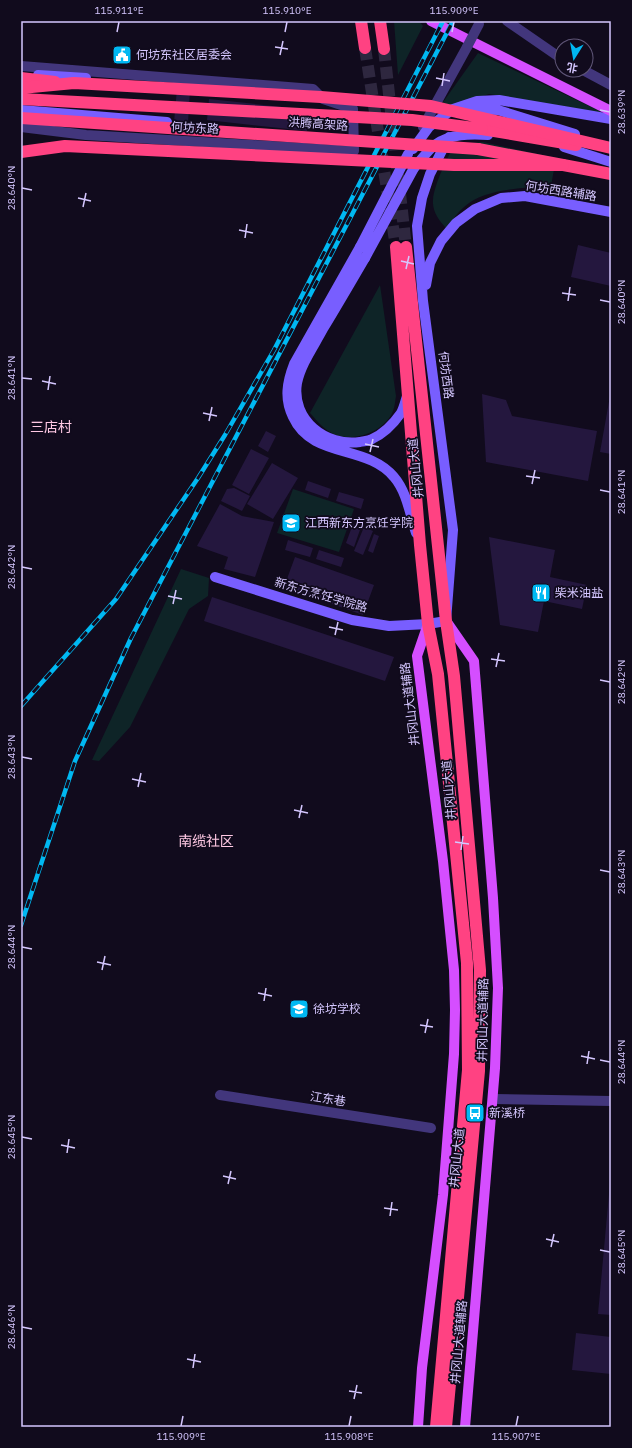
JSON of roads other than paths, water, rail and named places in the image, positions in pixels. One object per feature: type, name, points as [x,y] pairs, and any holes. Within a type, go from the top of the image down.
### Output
[{"type":"highway","points":[[361,21],[365,48]]},
{"type":"highway","points":[[380,21],[384,49]]},
{"type":"highway","points":[[21,78],[74,83],[322,97],[431,106],[611,148]]},
{"type":"highway","points":[[21,88],[74,83]]},
{"type":"highway","name":"洪腾高架路","points":[[21,99],[412,120],[611,148]]},
{"type":"highway","name":"洪腾高架路","points":[[21,118],[478,149],[611,174]]},
{"type":"highway","points":[[21,152],[65,146],[454,165],[563,165]]},
{"type":"highway","name":"井冈山大道","points":[[436,1427],[468,1070],[467,963],[438,674],[428,624],[420,545],[408,394],[401,247],[454,676],[480,970],[479,1071],[446,1427]]},
{"type":"main road","points":[[431,21],[611,111]]},
{"type":"main road","name":"何坊东路","points":[[21,73],[281,92],[323,99]]},
{"type":"main road","points":[[420,545],[402,490],[394,476],[376,462],[358,455],[330,448],[316,442],[297,426],[288,402],[287,390],[288,378],[294,364],[360,247],[408,154],[429,127],[453,109],[477,102],[499,100],[611,120]]},
{"type":"main road","points":[[453,109],[498,110],[611,148]]},
{"type":"main road","name":"何坊东路","points":[[21,110],[353,137]]},
{"type":"main road","points":[[408,394],[402,412],[390,427],[372,440],[353,442],[337,441],[319,433],[305,418],[299,406],[296,394],[297,383],[301,371],[414,168],[435,145],[449,137],[473,134],[510,135],[551,143],[611,162]]},
{"type":"main road","name":"何坊西路","points":[[446,621],[453,530],[423,301],[417,226],[422,198],[430,174],[449,137]]},
{"type":"main road","name":"何坊西路辅路","points":[[423,301],[430,264],[442,242],[456,223],[475,209],[501,198],[525,196],[611,212]]},
{"type":"main road","name":"新东方烹饪学院路","points":[[215,577],[352,620],[389,626],[428,624],[446,621]]},
{"type":"main road","name":"井冈山大道辅路","points":[[446,621],[474,661],[493,898],[498,988],[493,1099],[465,1427]]},
{"type":"main road","name":"井冈山大道辅路","points":[[418,1427],[422,1368],[443,1195],[454,1054],[455,1010],[454,970],[443,861],[417,656],[428,624]]},
{"type":"street","points":[[507,21],[554,53]]},
{"type":"street","points":[[408,154],[480,23]]},
{"type":"street","name":"何坊东路","points":[[21,66],[313,89],[323,99],[353,110],[354,151],[86,135],[21,127]]},
{"type":"street","points":[[594,76],[611,85]]},
{"type":"street","name":"江东巷","points":[[220,1095],[431,1128]]},
{"type":"street","points":[[493,1099],[611,1101]]},
{"type":"tunnel","points":[[365,48],[396,247]]},
{"type":"tunnel","points":[[384,49],[406,247]]},
{"type":"railway","points":[[21,706],[116,599],[198,478],[225,435],[274,350],[443,21]]},
{"type":"railway","points":[[21,925],[75,761],[131,638],[453,21]]},
{"type":"place","name":"何坊东社区居委会","points":[[122,55]]},
{"type":"place","name":"江西新东方烹饪学院","points":[[291,523]]},
{"type":"place","name":"柴米油盐","points":[[541,593]]},
{"type":"place","name":"徐坊学校","points":[[299,1009]]},
{"type":"place","name":"新溪桥","points":[[475,1113]]},
{"type":"district","name":"三店村","points":[[51,427]]},
{"type":"district","name":"南缆社区","points":[[206,841]]}]
